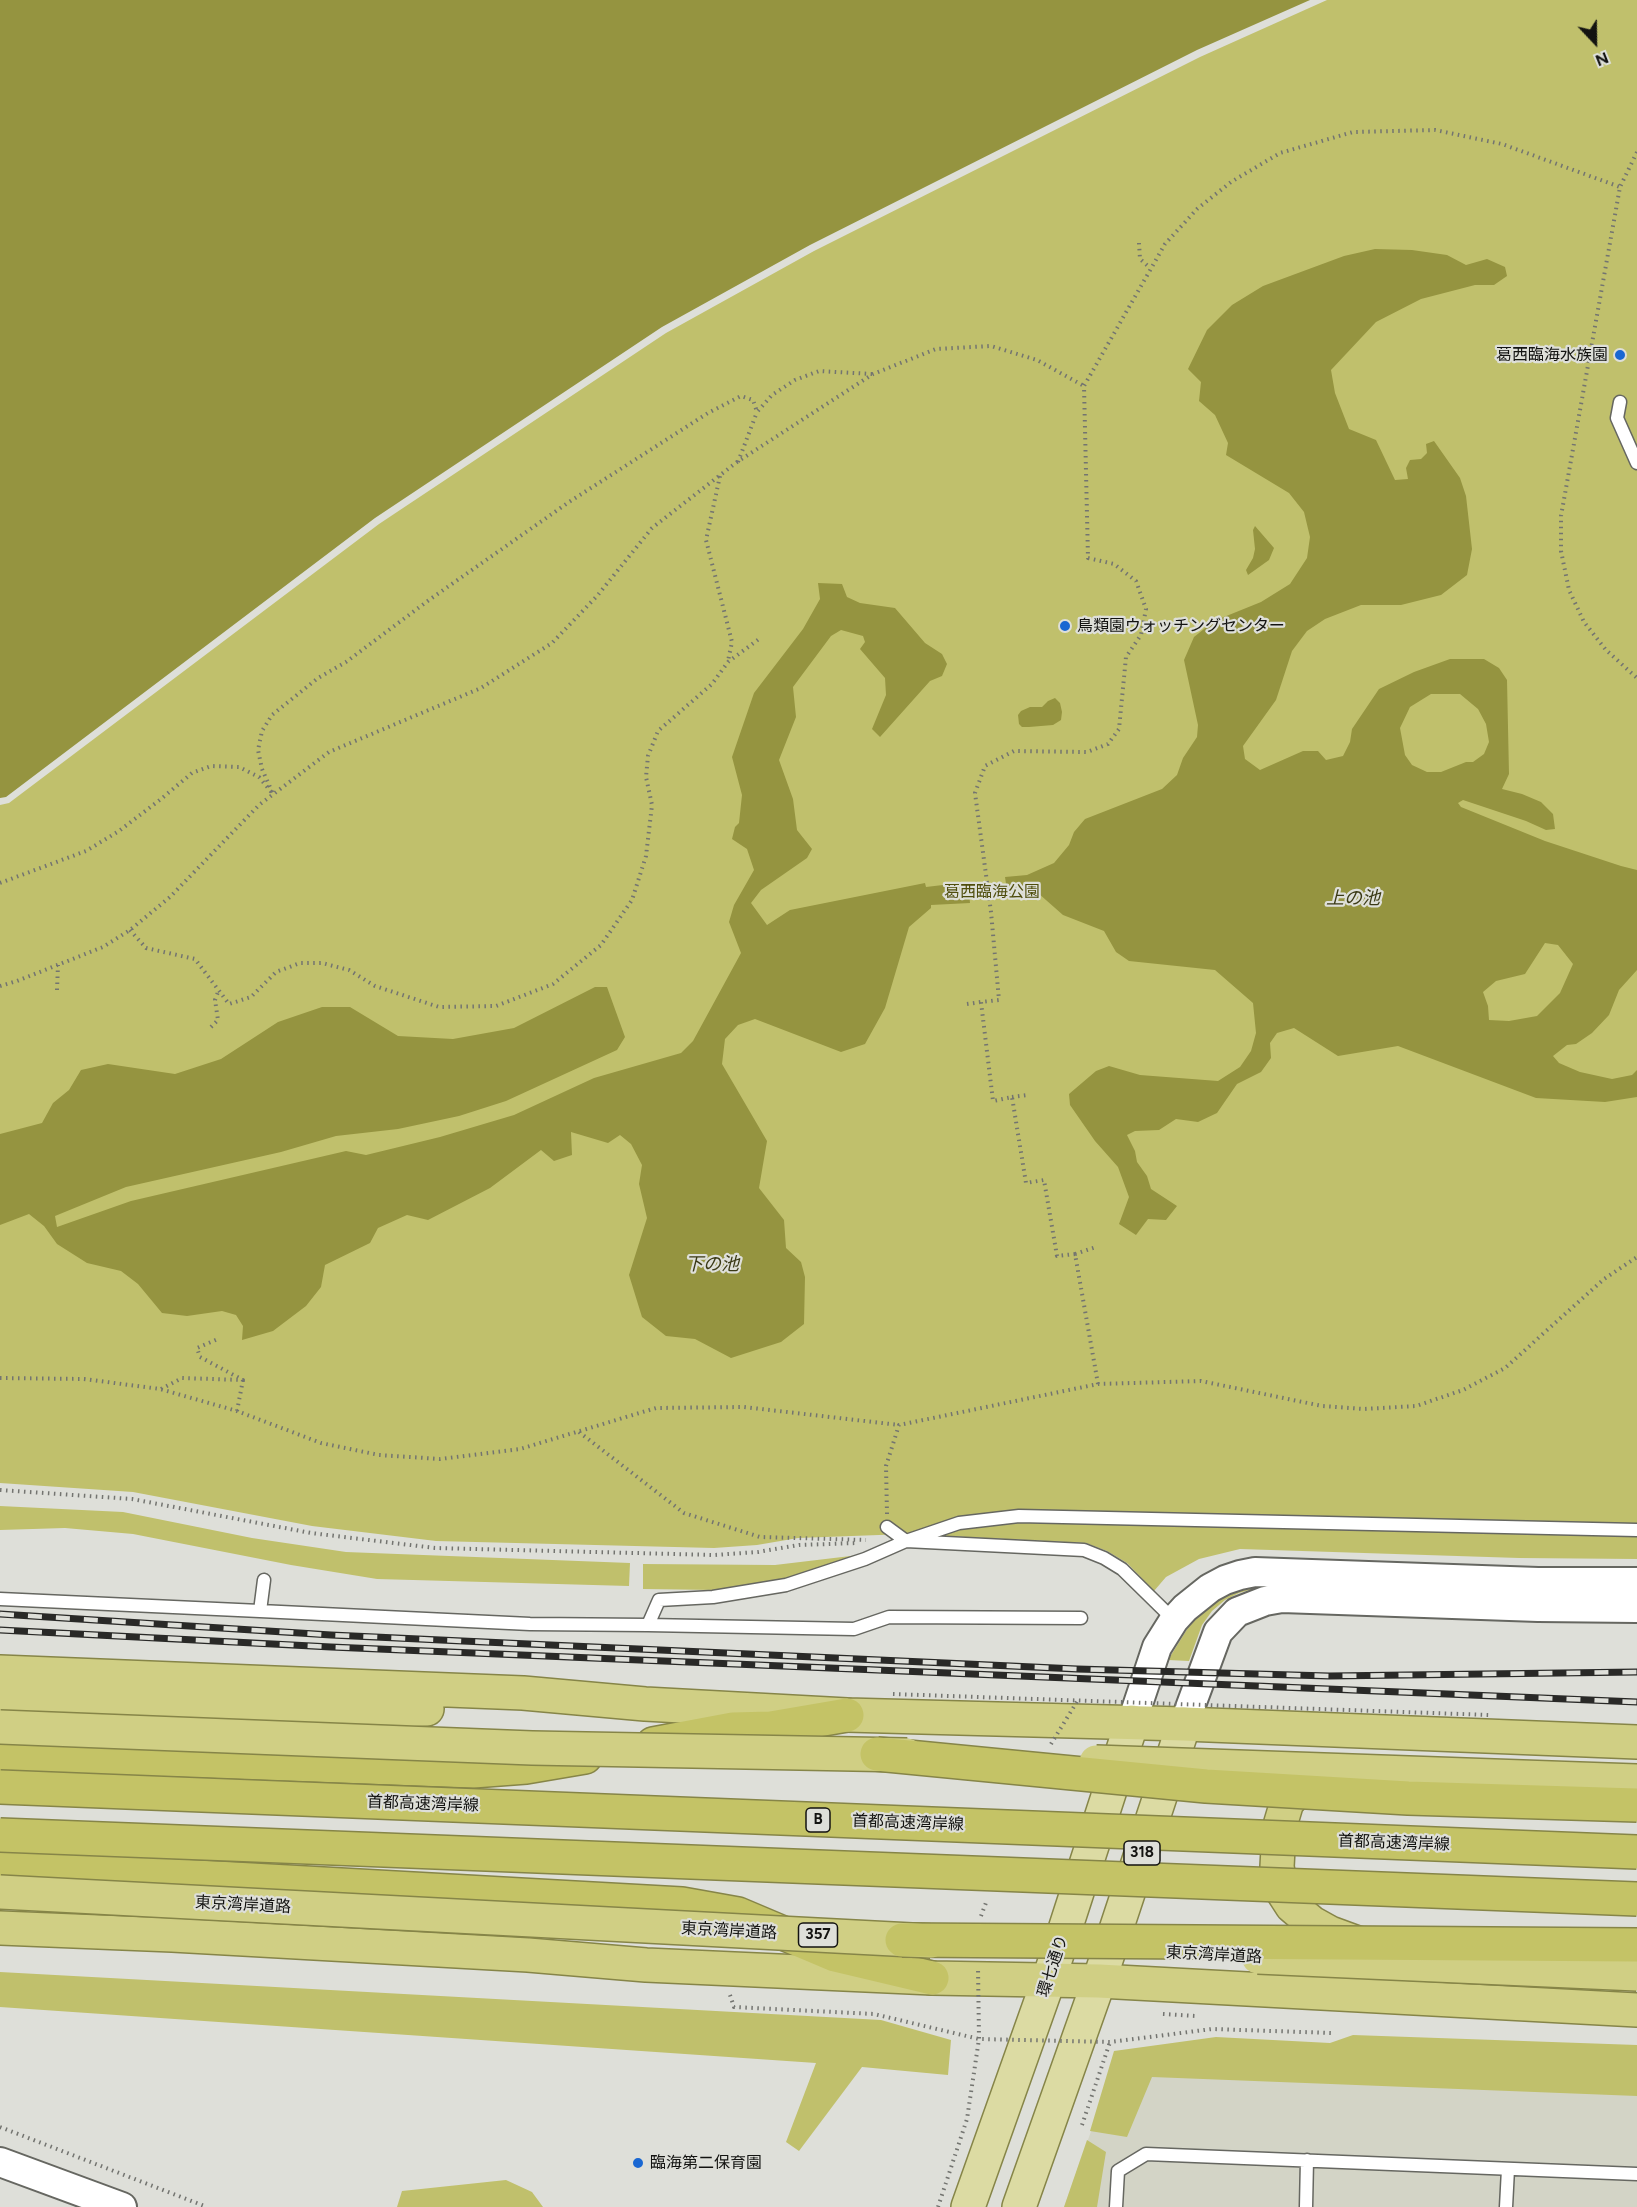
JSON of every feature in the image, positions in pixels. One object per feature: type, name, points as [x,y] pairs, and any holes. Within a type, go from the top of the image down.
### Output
[{"type":"highway","points":[[2,1687],[371,1711],[645,1704],[847,1715],[1131,1722],[1637,1742]]},
{"type":"highway","points":[[0,1758],[178,1760],[473,1771],[526,1767],[734,1729],[771,1728],[847,1715]]},
{"type":"highway","points":[[0,1727],[532,1748],[877,1754],[1637,1781]]},
{"type":"highway","points":[[1563,1740],[1460,1761],[1384,1761],[1341,1767],[1308,1779],[1287,1802],[1280,1829],[1277,1867],[1281,1889],[1292,1906],[1312,1923],[1330,1933],[1373,1949],[1408,1959],[1476,1970],[1521,1973],[1583,1990],[1634,2010]]},
{"type":"highway","points":[[877,1754],[1206,1786],[1408,1798],[1637,1805]]},
{"type":"highway","name":"首都高速湾岸線","points":[[0,1787],[1637,1852]]},
{"type":"highway","points":[[0,1835],[1637,1899]]},
{"type":"highway","points":[[0,1866],[682,1904],[738,1914],[835,1955],[932,1978]]},
{"type":"highway","name":"東京湾岸道路","points":[[0,1892],[902,1940],[1637,1974]]},
{"type":"highway","points":[[0,1928],[528,1955],[646,1965],[932,1978],[1099,1981],[1634,2010]]},
{"type":"highway","points":[[902,1940],[1637,1945]]},
{"type":"highway","points":[[0,1949],[572,1969],[646,1965]]},
{"type":"main road","name":"環七通り","points":[[968,2207],[1049,1979],[1131,1722]]},
{"type":"main road","name":"318","points":[[1018,2207],[1099,1981],[1184,1724]]},
{"type":"street","points":[[1131,1722],[1157,1647],[1174,1620],[1210,1588],[1225,1580],[1255,1572],[1530,1581],[1637,1582]]},
{"type":"street","points":[[1184,1724],[1218,1632],[1237,1612],[1265,1601],[1282,1598],[1637,1608]]},
{"type":"street","points":[[0,2162],[109,2205]]},
{"type":"lane","points":[[1620,402],[1617,418],[1637,463]]},
{"type":"lane","points":[[648,1625],[659,1600],[713,1597],[786,1585],[865,1559],[906,1541],[958,1523],[1019,1516],[1637,1530]]},
{"type":"lane","points":[[887,1527],[906,1541],[1084,1550],[1122,1569],[1174,1620]]},
{"type":"lane","points":[[260,1611],[264,1581]]},
{"type":"lane","points":[[0,1599],[530,1624],[854,1629],[889,1617],[1081,1617]]},
{"type":"lane","points":[[1116,2207],[1118,2171],[1146,2154],[1637,2174]]},
{"type":"lane","points":[[1306,2207],[1307,2160]]},
{"type":"lane","points":[[1506,2207],[1508,2169]]},
{"type":"path","points":[[967,1004],[999,1000],[991,912],[975,793],[985,766],[1014,752],[1088,752],[1108,744],[1119,729],[1126,657],[1141,635],[1146,609],[1137,581],[1114,564],[1088,558],[1084,386],[1165,244],[1197,209],[1231,182],[1280,153],[1353,132],[1435,130],[1502,144],[1620,187]]},
{"type":"path","points":[[1637,152],[1620,187],[1561,516],[1561,551],[1569,590],[1584,622],[1606,650],[1637,678]]},
{"type":"path","points":[[1139,243],[1140,259],[1150,268]]},
{"type":"path","points":[[0,986],[103,947],[130,930],[170,897],[259,805],[329,752],[481,688],[552,643],[597,596],[652,528],[737,462],[873,374],[936,349],[991,346],[1037,360],[1084,386]]},
{"type":"path","points":[[737,462],[757,412],[772,395],[795,380],[819,371],[873,374]]},
{"type":"path","points":[[273,794],[262,769],[258,750],[262,731],[272,714],[292,697],[318,678],[346,662],[429,600],[569,502],[708,413],[741,396],[753,400],[757,412]]},
{"type":"path","points":[[720,476],[706,540],[732,642],[728,662]]},
{"type":"path","points":[[130,930],[146,948],[195,959],[229,1004],[251,997],[276,972],[300,963],[322,963],[349,970],[375,986],[439,1007],[496,1006],[553,984],[601,945],[632,900],[646,856],[652,805],[646,777],[648,756],[658,731],[712,684],[728,662],[759,639]]},
{"type":"path","points":[[0,883],[86,851],[119,831],[161,800],[192,773],[211,766],[239,767],[259,777],[273,794]]},
{"type":"path","points":[[57,990],[58,965]]},
{"type":"path","points":[[211,1028],[218,1020],[215,1000],[218,992]]},
{"type":"path","points":[[981,1002],[993,1101],[1028,1095]]},
{"type":"path","points":[[1012,1097],[1026,1183],[1044,1180],[1057,1256],[1075,1254],[1096,1247]]},
{"type":"path","points":[[1075,1254],[1098,1384]]},
{"type":"path","points":[[0,1378],[84,1379],[160,1389],[237,1412],[321,1443],[379,1455],[440,1459],[520,1449],[656,1408],[744,1407],[899,1425],[1098,1384],[1200,1381],[1322,1406],[1364,1409],[1416,1406],[1463,1390],[1505,1368],[1604,1279],[1637,1257]]},
{"type":"path","points":[[218,1339],[197,1348],[200,1357],[243,1380]]},
{"type":"path","points":[[160,1389],[182,1378],[243,1380]]},
{"type":"path","points":[[237,1412],[243,1380]]},
{"type":"path","points":[[887,1527],[886,1466],[899,1425]]},
{"type":"path","points":[[579,1432],[684,1513],[760,1537],[906,1541]]},
{"type":"path","points":[[0,1491],[132,1499],[311,1533],[435,1548],[714,1555],[758,1552],[799,1545],[906,1541]]},
{"type":"path","points":[[893,1694],[1488,1715]]},
{"type":"path","points":[[730,1995],[734,2007],[874,2014],[979,2039],[1110,2042],[1212,2029],[1332,2033]]},
{"type":"path","points":[[1082,2125],[1110,2042]]},
{"type":"path","points":[[0,2127],[207,2207]]},
{"type":"shaded area","points":[[1180,2052],[1637,2069],[1637,2207],[1064,2207],[1104,2095]]},
{"type":"green space","name":"葛西臨海公園","points":[[1327,0],[1637,0],[1637,1559],[1519,1558],[1240,1549],[1199,1559],[1166,1577],[1154,1591],[1127,1563],[1107,1551],[1086,1543],[906,1534],[798,1538],[757,1545],[714,1548],[436,1541],[312,1526],[133,1492],[0,1483],[0,805],[9,803],[379,524],[666,333],[814,251],[1200,57]]},
{"type":"green space","points":[[0,1506],[123,1512],[252,1538],[346,1552],[630,1563],[629,1586],[377,1579],[291,1565],[133,1534],[65,1528],[0,1530]]},
{"type":"green space","points":[[859,1555],[778,1582],[715,1590],[643,1589],[643,1564],[775,1565]]},
{"type":"green space","points":[[1256,1585],[1276,1588],[1257,1588],[1225,1600],[1212,1611],[1202,1625],[1189,1661],[1168,1660],[1194,1618],[1224,1597]]},
{"type":"green space","points":[[0,1972],[881,2020],[951,2040],[948,2075],[862,2067],[799,2151],[786,2142],[816,2063],[0,2007]]},
{"type":"green space","points":[[1353,2035],[1637,2045],[1637,2096],[1152,2077],[1127,2137],[1090,2131],[1114,2051],[1216,2037],[1330,2043]]},
{"type":"green space","points":[[1087,2140],[1106,2152],[1097,2207],[1064,2207]]},
{"type":"green space","points":[[506,2180],[532,2192],[543,2207],[397,2207],[402,2191]]},
{"type":"water","points":[[0,0],[1310,0],[1197,50],[810,245],[662,327],[375,518],[6,797],[0,798]]},
{"type":"water","name":"上の池","points":[[1375,249],[1412,250],[1447,255],[1466,265],[1487,259],[1505,267],[1507,276],[1494,285],[1475,285],[1421,299],[1376,322],[1331,370],[1335,393],[1349,429],[1376,440],[1395,480],[1408,479],[1406,468],[1410,460],[1421,459],[1427,453],[1426,444],[1434,441],[1460,478],[1466,496],[1472,549],[1467,575],[1441,595],[1401,605],[1361,605],[1325,619],[1307,631],[1292,651],[1276,700],[1243,746],[1245,759],[1260,770],[1303,751],[1318,751],[1326,760],[1343,756],[1350,742],[1352,729],[1379,689],[1414,672],[1450,659],[1484,659],[1499,668],[1507,680],[1509,774],[1502,789],[1541,802],[1553,814],[1555,829],[1546,830],[1463,800],[1458,803],[1461,807],[1545,841],[1637,870],[1637,970],[1619,990],[1609,1015],[1592,1033],[1576,1044],[1567,1045],[1553,1056],[1559,1063],[1580,1072],[1612,1079],[1632,1075],[1637,1070],[1637,1097],[1605,1102],[1536,1098],[1398,1046],[1338,1056],[1294,1028],[1277,1033],[1270,1043],[1271,1058],[1261,1072],[1237,1084],[1217,1113],[1198,1122],[1176,1119],[1159,1130],[1135,1131],[1127,1135],[1135,1151],[1137,1162],[1147,1176],[1151,1189],[1177,1206],[1166,1220],[1148,1219],[1136,1235],[1119,1224],[1129,1197],[1118,1167],[1095,1141],[1070,1105],[1069,1094],[1096,1071],[1109,1066],[1140,1075],[1218,1081],[1240,1067],[1251,1051],[1256,1033],[1253,1003],[1215,970],[1129,961],[1116,952],[1104,931],[1063,915],[1038,893],[1008,897],[1005,877],[1027,875],[1054,863],[1069,845],[1074,832],[1085,819],[1162,789],[1177,775],[1183,758],[1197,737],[1198,725],[1184,660],[1194,637],[1214,621],[1261,602],[1290,584],[1307,558],[1310,537],[1304,512],[1289,493],[1226,455],[1228,443],[1215,415],[1199,401],[1201,382],[1188,369],[1207,330],[1232,305],[1263,286],[1344,256]],"holes":[[[1431,694],[1460,694],[1478,709],[1486,724],[1489,742],[1484,754],[1473,762],[1466,762],[1441,772],[1427,772],[1412,765],[1405,755],[1400,728],[1410,707]],[[1545,943],[1558,945],[1573,964],[1560,993],[1537,1016],[1509,1021],[1489,1020],[1488,1006],[1483,992],[1496,981],[1525,974]]]},
{"type":"water","points":[[1255,526],[1274,548],[1269,560],[1248,575],[1246,570],[1255,549],[1253,530]]},
{"type":"water","name":"下の池","points":[[818,583],[842,584],[847,597],[860,603],[895,608],[925,643],[942,654],[947,664],[942,676],[930,681],[880,737],[872,729],[886,695],[885,678],[860,649],[865,642],[863,636],[841,630],[831,636],[793,687],[796,717],[779,760],[793,799],[797,830],[812,849],[807,858],[761,890],[751,903],[767,925],[790,910],[925,883],[926,887],[968,882],[970,903],[931,905],[931,908],[909,927],[885,1008],[865,1044],[841,1052],[755,1019],[738,1025],[725,1039],[722,1064],[767,1141],[759,1188],[784,1220],[786,1248],[801,1262],[805,1277],[804,1324],[781,1342],[731,1358],[695,1339],[666,1336],[642,1317],[629,1275],[647,1218],[639,1184],[642,1165],[631,1144],[620,1135],[608,1143],[571,1132],[572,1155],[554,1161],[541,1150],[490,1188],[428,1220],[407,1215],[378,1228],[370,1243],[325,1265],[321,1287],[306,1306],[273,1331],[242,1340],[243,1326],[236,1315],[222,1311],[187,1316],[162,1313],[138,1284],[121,1271],[87,1263],[57,1244],[44,1226],[29,1214],[0,1225],[0,1134],[42,1123],[53,1103],[69,1090],[81,1070],[108,1064],[175,1074],[221,1059],[278,1022],[322,1007],[350,1007],[398,1036],[453,1039],[514,1028],[595,987],[607,987],[625,1037],[617,1050],[506,1101],[459,1116],[398,1129],[336,1136],[281,1152],[126,1187],[55,1216],[57,1227],[131,1201],[346,1151],[366,1155],[440,1137],[514,1115],[594,1078],[681,1053],[693,1041],[741,953],[729,922],[734,905],[754,870],[747,849],[732,839],[735,827],[739,823],[742,795],[732,757],[754,693],[803,629],[820,599]]},
{"type":"water","points":[[1055,698],[1060,703],[1061,720],[1053,725],[1022,727],[1019,724],[1018,715],[1021,711],[1030,707],[1042,707]]},
{"type":"railway","points":[[0,1614],[331,1635],[1077,1669],[1329,1676],[1637,1672]]},
{"type":"railway","points":[[0,1630],[331,1647],[1637,1702]]},
{"type":"place","name":"葛西臨海水族園","points":[[1620,355]]},
{"type":"place","name":"鳥類園ウォッチングセンター","points":[[1065,626]]},
{"type":"place","name":"臨海第二保育園","points":[[638,2163]]}]
